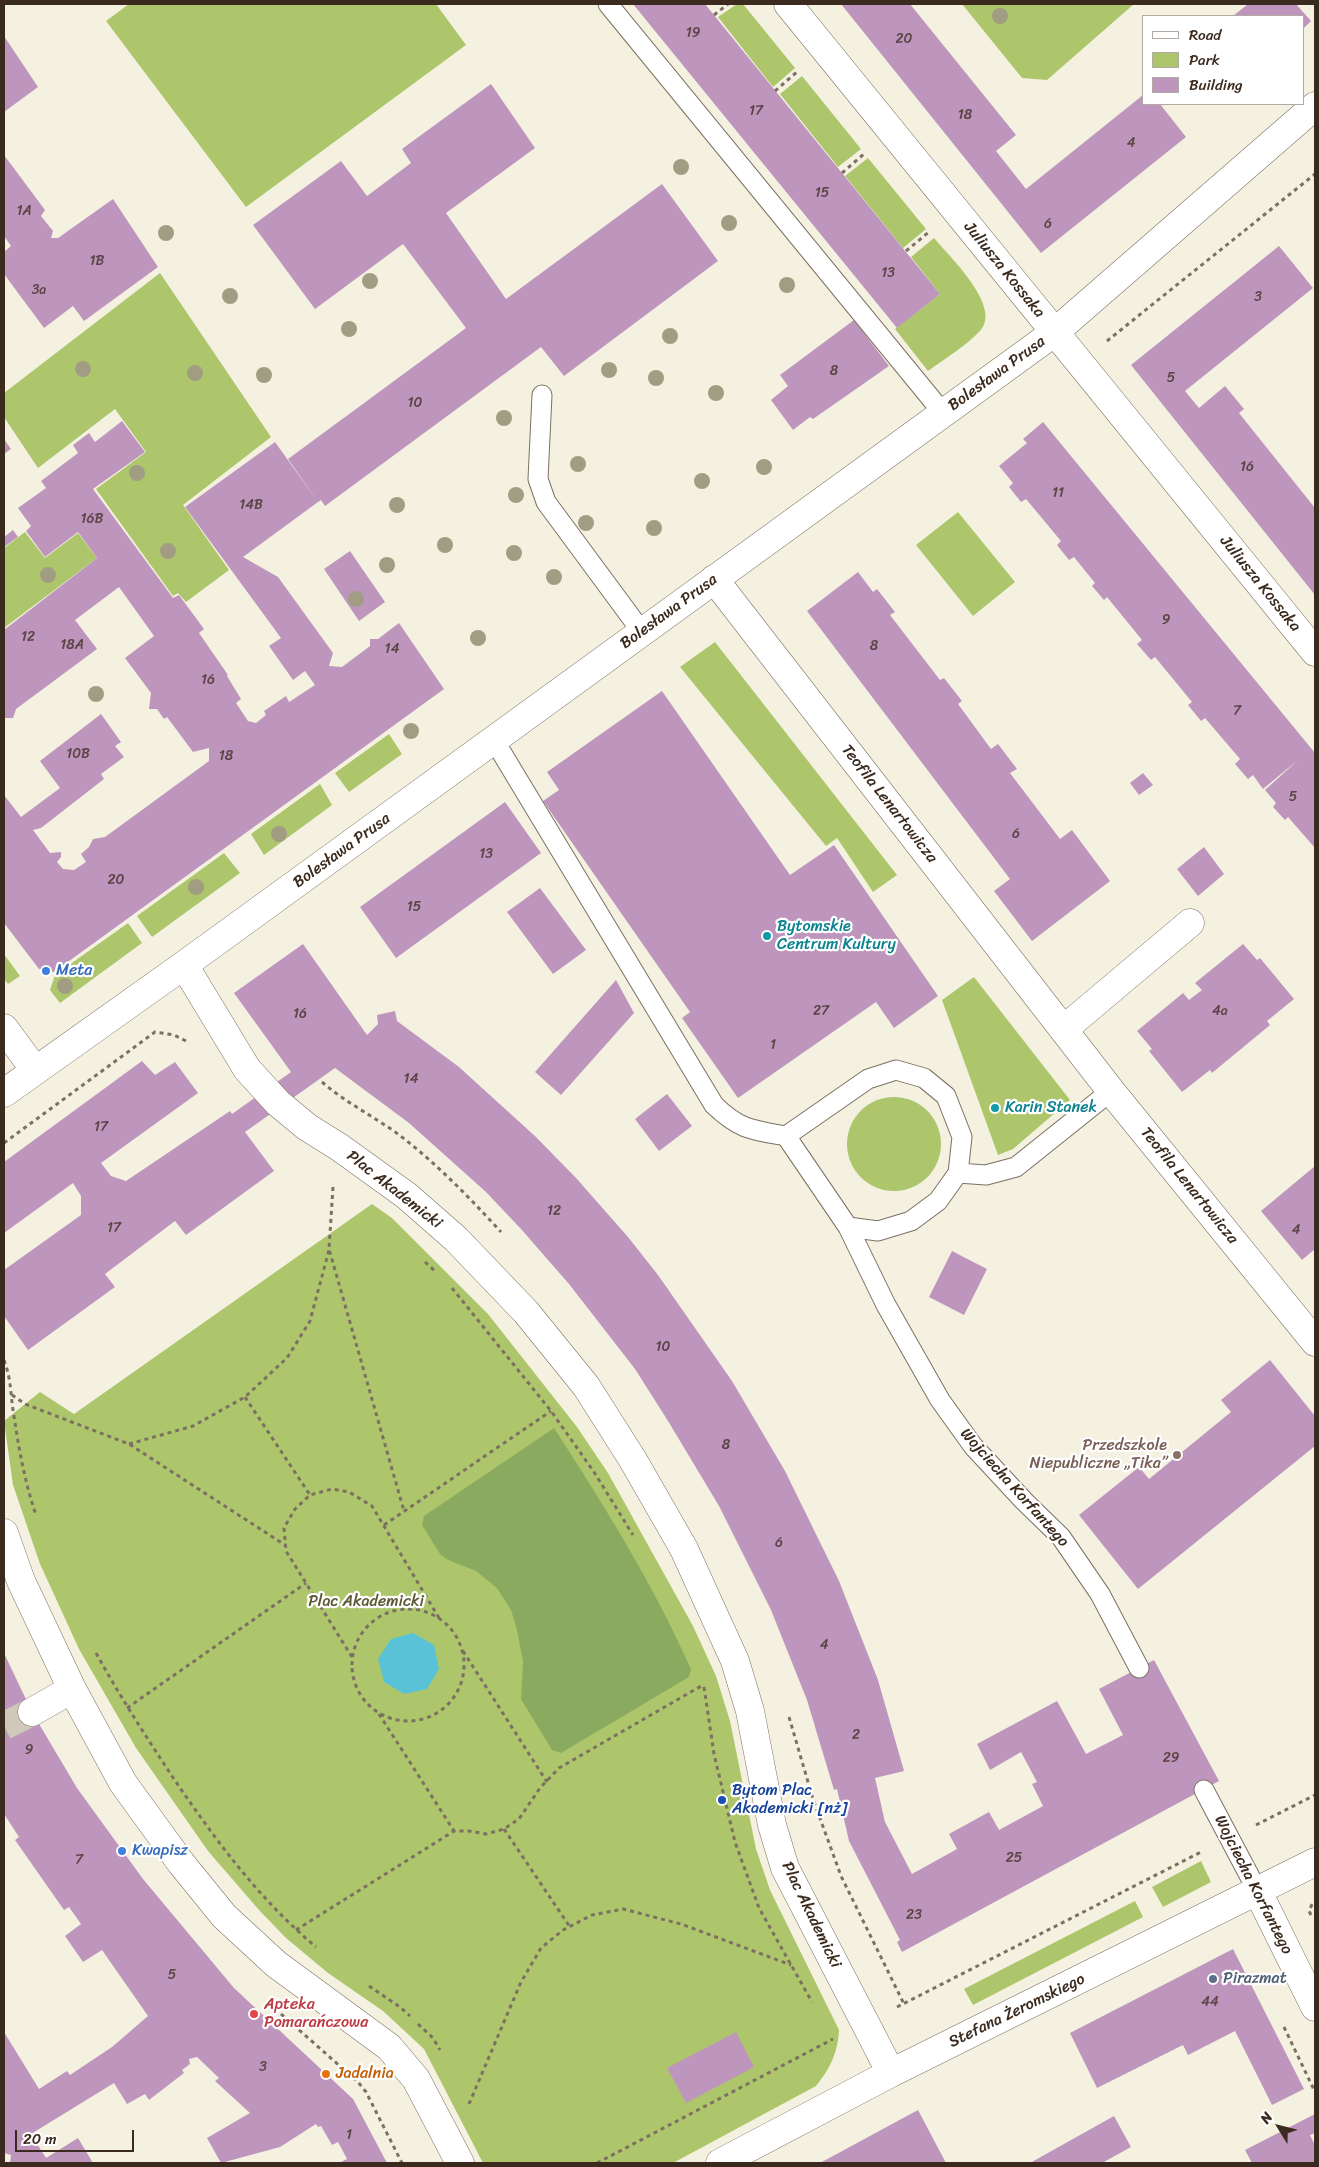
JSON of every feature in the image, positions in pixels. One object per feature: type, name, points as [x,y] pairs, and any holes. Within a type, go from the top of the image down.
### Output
[{"type":"street","name":"Juliusza Kossaka","points":[[788,4],[1315,652]]},
{"type":"street","name":"Bolesława Prusa","points":[[4,1093],[184,965],[1055,332],[1315,106]]},
{"type":"street","name":"Teofila Lenartowicza","points":[[714,579],[1111,1090],[1315,1342]]},
{"type":"street","points":[[1064,1030],[1190,923]]},
{"type":"street","name":"Plac Akademicki","points":[[184,965],[247,1069],[278,1103],[307,1126],[407,1196],[456,1239],[526,1312],[591,1394],[633,1460],[679,1541],[724,1635],[735,1661],[750,1711],[772,1825],[785,1868],[891,2074]]},
{"type":"street","points":[[4,1028],[35,1070]]},
{"type":"street","points":[[4,1533],[21,1581],[72,1689],[123,1782],[187,1871],[224,1916],[276,1964],[390,2047],[416,2079],[460,2163]]},
{"type":"street","points":[[32,1712],[72,1689]]},
{"type":"street","name":"Stefana Żeromskiego","points":[[720,2163],[891,2074],[1315,1862]]},
{"type":"street","name":"Wojciecha Korfantego","points":[[1258,1892],[1315,2007]]},
{"type":"lane","points":[[608,4],[943,413]]},
{"type":"lane","points":[[542,395],[538,479],[546,502],[642,632]]},
{"type":"lane","points":[[494,740],[714,1105],[741,1127],[786,1136],[848,1227],[878,1231],[911,1220],[938,1201],[958,1173],[962,1137],[946,1096],[924,1078],[896,1070],[868,1079],[786,1136]]},
{"type":"lane","points":[[958,1173],[986,1175],[1016,1167],[1111,1090]]},
{"type":"lane","name":"Wojciecha Korfantego","points":[[848,1227],[886,1305],[940,1400],[973,1446],[1061,1538],[1100,1594],[1139,1668]]},
{"type":"lane","name":"Wojciecha Korfantego","points":[[1204,1790],[1258,1892]]},
{"type":"path","points":[[714,15],[728,4]]},
{"type":"path","points":[[775,91],[802,68]]},
{"type":"path","points":[[842,173],[869,150]]},
{"type":"path","points":[[1079,362],[1315,174]]},
{"type":"path","points":[[906,251],[933,229]]},
{"type":"path","points":[[4,1143],[155,1032],[174,1035],[188,1042],[194,1049]]},
{"type":"path","points":[[326,1182],[341,1192]]},
{"type":"path","points":[[129,1444],[193,1426],[245,1397],[287,1358],[310,1321],[329,1249],[333,1187]]},
{"type":"path","points":[[329,1249],[404,1511]]},
{"type":"path","points":[[421,1257],[441,1277]]},
{"type":"path","points":[[448,1284],[551,1411],[594,1472],[637,1542]]},
{"type":"path","points":[[4,1360],[10,1377],[26,1485],[37,1520]]},
{"type":"path","points":[[12,1394],[25,1404],[129,1444],[285,1545]]},
{"type":"path","points":[[245,1397],[310,1495]]},
{"type":"path","points":[[384,1525],[551,1411]]},
{"type":"path","points":[[352,1657],[286,1551],[285,1545],[284,1528],[295,1509],[310,1495],[332,1489],[350,1492],[372,1506],[440,1618],[453,1630],[462,1650],[547,1782]]},
{"type":"path","points":[[127,1708],[306,1583]]},
{"type":"path","points":[[440,1618],[415,1609],[394,1610],[374,1620],[359,1637],[352,1657],[353,1677],[363,1699],[379,1713],[454,1831]]},
{"type":"path","points":[[92,1644],[127,1708],[212,1834],[254,1886],[296,1930],[319,1950]]},
{"type":"path","points":[[379,1713],[400,1721],[418,1720],[442,1710],[457,1693],[464,1673],[462,1650]]},
{"type":"path","points":[[702,1679],[714,1754],[735,1842],[759,1908],[815,2006]]},
{"type":"path","points":[[296,1930],[454,1831],[486,1834],[504,1829],[519,1819],[559,1768],[703,1685]]},
{"type":"path","points":[[597,2163],[833,2039],[1315,1795]]},
{"type":"path","points":[[504,1829],[570,1927]]},
{"type":"path","points":[[1312,1918],[1309,1911],[1315,1900]]},
{"type":"path","points":[[468,2105],[521,1982],[541,1948],[570,1927],[592,1915],[623,1909],[681,1924],[791,1965]]},
{"type":"path","points":[[363,1982],[400,2007],[433,2038],[441,2052]]},
{"type":"path","points":[[1281,2021],[1315,2092]]},
{"type":"path","points":[[829,2031],[833,2039]]},
{"type":"path","points":[[464,2097],[472,2113]]},
{"type":"green space","points":[[129,4],[436,4],[466,45],[246,207],[106,21]]},
{"type":"green space","points":[[737,4],[743,4],[795,68],[773,87],[718,17]]},
{"type":"green space","points":[[962,4],[1134,4],[1047,80],[1022,78]]},
{"type":"green space","points":[[802,76],[861,149],[838,167],[780,94]]},
{"type":"green space","points":[[868,158],[926,229],[903,248],[845,176]]},
{"type":"green space","points":[[934,238],[961,269],[980,296],[985,309],[985,321],[980,331],[974,337],[928,371],[895,329],[940,294],[911,257]]},
{"type":"green space","points":[[160,273],[271,437],[183,505],[229,570],[186,602],[178,593],[173,596],[96,489],[146,452],[115,409],[38,468],[4,417],[4,393]]},
{"type":"green space","points":[[958,512],[1015,582],[973,616],[916,545]]},
{"type":"green space","points":[[25,532],[45,558],[78,533],[97,558],[4,628],[4,548]]},
{"type":"green space","points":[[715,642],[897,875],[873,892],[837,838],[826,846],[680,667]]},
{"type":"green space","points":[[389,734],[402,754],[349,792],[335,773]]},
{"type":"green space","points":[[320,784],[332,805],[264,855],[251,834]]},
{"type":"green space","points":[[224,853],[240,873],[152,937],[137,916]]},
{"type":"green space","points":[[128,923],[142,943],[60,1003],[50,990],[55,975]]},
{"type":"green space","points":[[4,954],[20,976],[8,984],[4,979]]},
{"type":"green space","points":[[974,977],[1070,1100],[1013,1149],[998,1155],[942,1000]]},
{"type":"green space","points":[[885,1097],[903,1097],[928,1110],[938,1126],[941,1144],[938,1162],[928,1178],[903,1191],[885,1191],[860,1178],[847,1153],[847,1135],[860,1110]]},
{"type":"green space","name":"Plac Akademicki","points":[[372,1204],[392,1218],[488,1314],[577,1427],[608,1473],[693,1626],[716,1676],[730,1721],[756,1849],[770,1890],[839,2030],[837,2046],[832,2060],[816,2086],[673,2163],[483,2163],[424,2049],[383,2011],[328,1973],[286,1938],[259,1910],[208,1851],[136,1748],[79,1649],[40,1564],[13,1485],[4,1421],[40,1392],[74,1414]]},
{"type":"green space","points":[[554,1428],[627,1546],[661,1606],[691,1669],[689,1677],[561,1753],[552,1750],[521,1699],[523,1661],[511,1610],[497,1588],[476,1571],[448,1560],[440,1554],[422,1525],[424,1516]]},
{"type":"green space","points":[[1201,1861],[1211,1882],[1163,1907],[1152,1887]]},
{"type":"green space","points":[[1135,1901],[1143,1917],[973,2005],[964,1989]]},
{"type":"water","points":[[413,1633],[434,1645],[439,1669],[427,1689],[404,1694],[384,1682],[378,1659],[391,1639]]},
{"type":"building","points":[[633,4],[705,4],[940,294],[897,328]]},
{"type":"building","points":[[841,4],[910,4],[1016,135],[996,151],[1026,189],[1142,96],[1142,105],[1161,105],[1186,137],[1041,253]]},
{"type":"building","points":[[1248,4],[1296,4],[1311,21],[1304,28],[1304,15],[1234,15]]},
{"type":"building","points":[[4,36],[38,87],[4,112]]},
{"type":"building","points":[[491,84],[535,148],[446,213],[506,299],[662,184],[718,261],[564,376],[541,347],[325,506],[321,500],[318,502],[288,459],[466,328],[403,244],[315,309],[253,225],[341,161],[367,196],[411,163],[402,149]]},
{"type":"building","points":[[4,155],[45,210],[41,216],[53,231],[51,238],[58,238],[113,199],[158,267],[84,321],[73,306],[44,328],[4,274],[4,252],[11,246],[4,236]]},
{"type":"building","points":[[1279,246],[1313,288],[1185,391],[1199,408],[1225,386],[1244,409],[1239,413],[1315,508],[1315,595],[1131,365]]},
{"type":"building","points":[[854,320],[889,366],[813,419],[810,417],[793,430],[771,400],[788,386],[780,375]]},
{"type":"building","points":[[122,421],[145,452],[93,489],[173,598],[179,595],[204,629],[199,633],[228,675],[241,699],[236,703],[248,721],[256,723],[266,715],[264,711],[286,696],[289,702],[315,685],[305,671],[293,680],[269,646],[281,638],[185,507],[275,442],[318,502],[243,557],[278,577],[333,653],[329,666],[342,667],[370,646],[370,639],[378,639],[399,623],[444,689],[54,972],[39,969],[4,923],[4,795],[21,817],[60,788],[40,761],[101,714],[121,742],[115,746],[124,757],[101,774],[104,779],[41,828],[33,830],[50,853],[61,852],[61,857],[57,862],[63,869],[74,870],[86,862],[81,854],[89,847],[93,839],[105,837],[209,761],[209,748],[193,752],[167,717],[164,719],[157,709],[149,709],[151,693],[125,658],[154,636],[119,587],[75,620],[97,649],[16,709],[13,718],[4,718],[4,630],[97,558],[78,532],[45,557],[26,531],[31,526],[18,508],[46,488],[41,481],[78,453],[73,445],[89,433],[95,442]]},
{"type":"building","points":[[1043,422],[1315,753],[1315,848],[1288,817],[1285,820],[1273,807],[1276,803],[1265,790],[1298,760],[1263,789],[1253,775],[1248,779],[1235,764],[1240,759],[1205,718],[1201,721],[1188,705],[1192,702],[1155,657],[1151,660],[1137,644],[1142,640],[1107,597],[1104,600],[1092,586],[1095,583],[1074,557],[1069,560],[1057,545],[1061,541],[1026,499],[1021,502],[1009,487],[1013,483],[999,466],[1027,443],[1023,439]]},
{"type":"building","points":[[4,439],[11,449],[4,454]]},
{"type":"building","points":[[13,530],[18,537],[4,547],[4,537]]},
{"type":"building","points":[[350,551],[385,602],[359,621],[324,569]]},
{"type":"building","points":[[858,572],[873,592],[877,589],[895,612],[890,615],[940,680],[944,678],[962,701],[958,704],[991,749],[998,744],[1017,769],[1010,773],[1060,839],[1072,830],[1110,881],[1032,941],[994,891],[1010,879],[807,611]]},
{"type":"building","name":"Bytomskie Centrum Kultury","points":[[662,691],[790,875],[834,845],[938,996],[894,1028],[876,1002],[738,1098],[682,1018],[690,1012],[543,801],[559,790],[547,772]]},
{"type":"building","points":[[1143,773],[1153,785],[1139,795],[1130,783]]},
{"type":"building","points":[[505,802],[541,853],[396,958],[360,907]]},
{"type":"building","points":[[1204,847],[1224,874],[1198,896],[1177,869]]},
{"type":"building","points":[[540,888],[586,950],[553,974],[507,912]]},
{"type":"building","points":[[303,944],[367,1035],[378,1024],[377,1015],[395,1011],[397,1021],[459,1067],[536,1137],[577,1179],[628,1237],[658,1275],[732,1381],[785,1471],[839,1581],[878,1680],[904,1771],[875,1778],[885,1822],[912,1874],[957,1849],[949,1834],[989,1812],[999,1830],[1043,1806],[1032,1784],[1037,1782],[1021,1752],[990,1770],[977,1744],[1057,1701],[1086,1754],[1123,1735],[1099,1689],[1154,1660],[1219,1781],[902,1952],[897,1942],[900,1940],[849,1841],[837,1789],[834,1790],[807,1700],[771,1610],[719,1506],[635,1369],[569,1284],[486,1192],[409,1123],[335,1068],[245,1132],[274,1171],[186,1235],[175,1221],[105,1274],[115,1287],[28,1350],[4,1316],[4,1270],[81,1215],[81,1196],[73,1183],[4,1233],[4,1162],[142,1061],[155,1075],[175,1062],[198,1093],[101,1163],[111,1176],[126,1181],[230,1111],[232,1114],[291,1072],[234,993]]},
{"type":"building","points":[[1243,944],[1257,960],[1260,958],[1294,999],[1267,1021],[1270,1025],[1212,1073],[1210,1070],[1182,1092],[1149,1051],[1152,1049],[1137,1031],[1183,993],[1189,1000],[1202,990],[1195,983]]},
{"type":"building","points":[[616,980],[634,1013],[561,1095],[535,1072]]},
{"type":"building","points":[[667,1094],[692,1126],[659,1151],[635,1119]]},
{"type":"building","points":[[1315,1166],[1315,1249],[1302,1260],[1261,1211]]},
{"type":"building","points":[[952,1251],[987,1269],[964,1315],[929,1297]]},
{"type":"building","points":[[1270,1360],[1315,1416],[1315,1446],[1138,1589],[1079,1515],[1139,1467],[1149,1479],[1231,1412],[1221,1400]]},
{"type":"building","points":[[4,1653],[32,1712],[77,1788],[143,1879],[234,1988],[353,2099],[387,2163],[339,2163],[347,2159],[338,2142],[332,2145],[321,2126],[318,2127],[316,2124],[280,2147],[221,2163],[207,2138],[250,2113],[215,2081],[219,2078],[197,2057],[189,2059],[190,2064],[182,2070],[184,2073],[149,2100],[145,2094],[127,2104],[114,2083],[31,2134],[46,2158],[78,2138],[93,2163],[10,2163],[11,2155],[4,2153],[4,2032],[39,2089],[67,2071],[70,2075],[112,2047],[148,2016],[102,1950],[83,1962],[65,1936],[81,1924],[69,1907],[64,1910],[15,1840],[19,1837],[4,1814]]},
{"type":"building","points":[[1233,1949],[1304,2089],[1272,2105],[1235,2031],[1188,2055],[1183,2045],[1097,2088],[1070,2033]]},
{"type":"building","points":[[736,2032],[754,2067],[686,2103],[667,2068]]},
{"type":"building","points":[[918,2110],[946,2163],[820,2163]]},
{"type":"building","points":[[1315,2114],[1315,2133],[1310,2135],[1315,2145],[1315,2163],[1252,2163],[1245,2150]]},
{"type":"building","points":[[1114,2116],[1131,2147],[1102,2163],[1030,2163]]},
{"type":"tunnel","points":[[4,1726],[32,1712]]},
{"type":"place","name":"Bytomskie Centrum Kultury","points":[[767,936]]},
{"type":"place","name":"Meta","points":[[46,971]]},
{"type":"place","name":"Karin Stanek","points":[[995,1108]]},
{"type":"place","name":"Przedszkole Niepubliczne „Tika”","points":[[1177,1455]]},
{"type":"place","name":"Bytom Plac Akademicki [nż]","points":[[722,1800]]},
{"type":"place","name":"Kwapisz","points":[[122,1851]]},
{"type":"place","name":"Pirazmat","points":[[1213,1979]]},
{"type":"place","name":"Apteka Pomarańczowa","points":[[254,2014]]},
{"type":"place","name":"Jadalnia","points":[[326,2074]]}]
